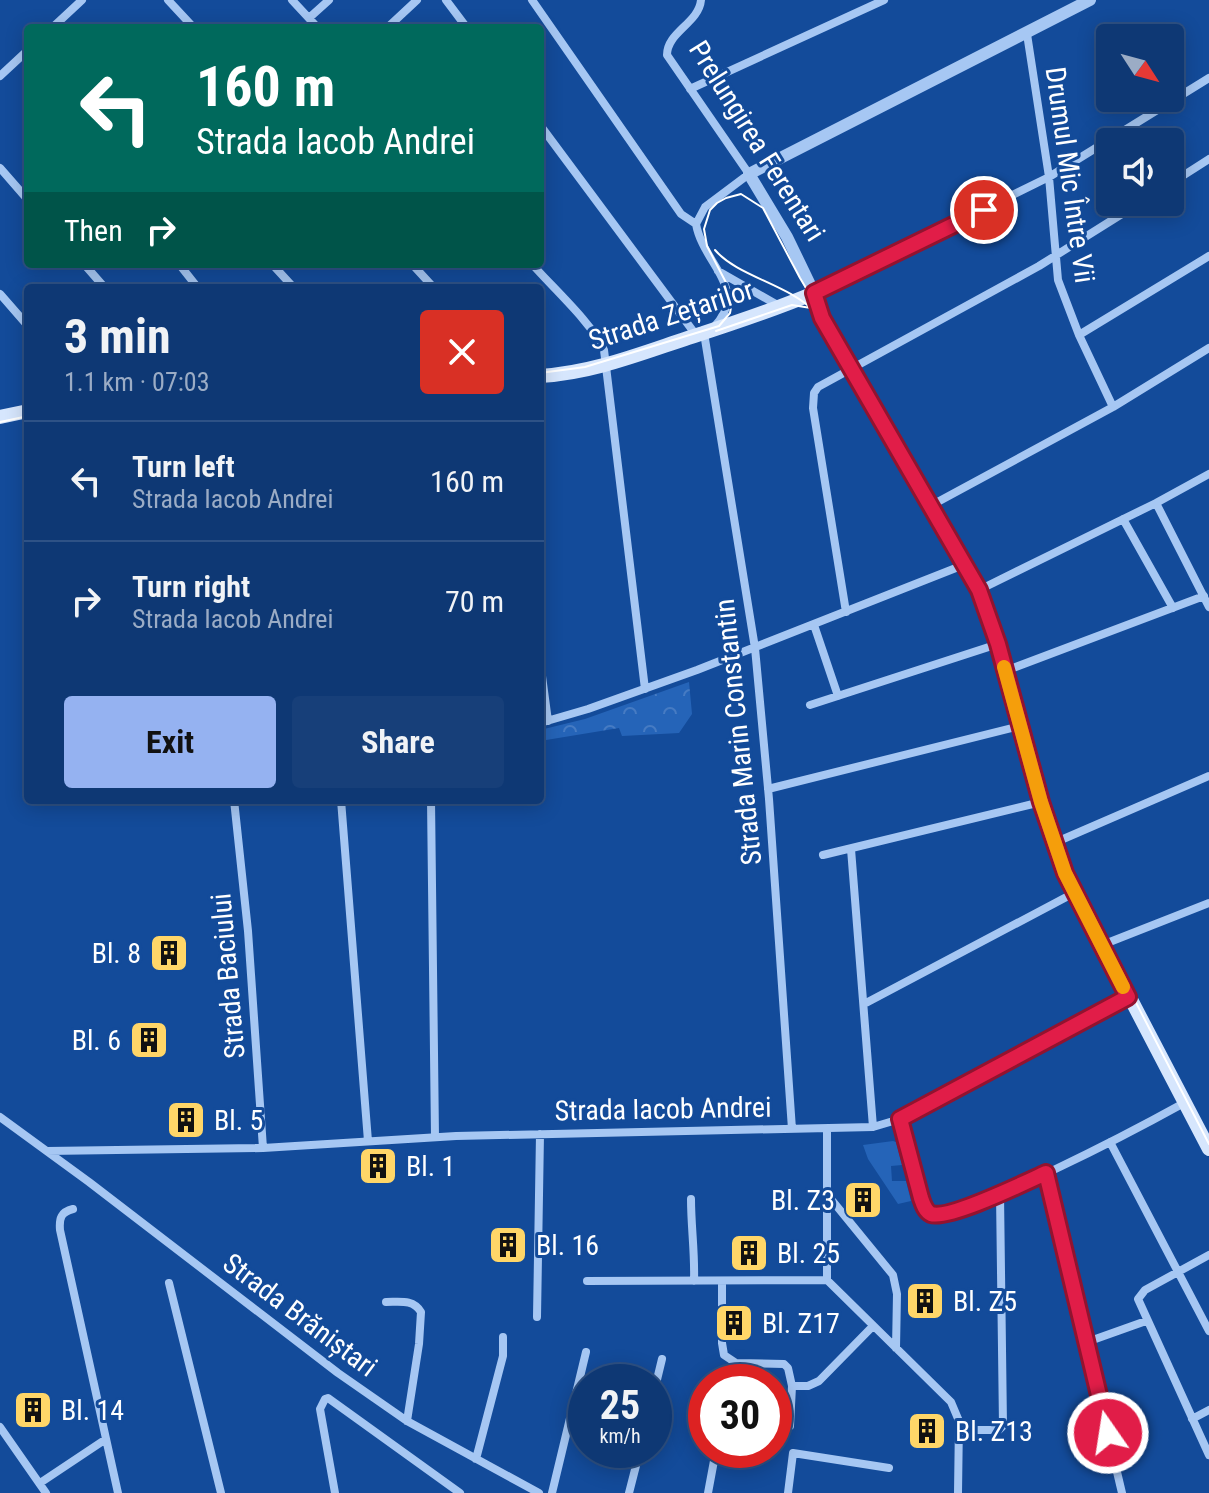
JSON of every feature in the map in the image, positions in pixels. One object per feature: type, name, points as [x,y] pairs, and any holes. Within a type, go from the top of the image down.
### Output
[{"type":"main road","name":"Strada Zețarilor","points":[[544,375],[606,365],[781,307],[814,293]]},
{"type":"main road","name":"Prelungirea Ferentari","points":[[814,293],[822,318],[979,590],[998,644],[1041,802],[1074,893],[1209,1149]]},
{"type":"main road","points":[[781,307],[800,309],[822,318]]},
{"type":"main road","points":[[0,417],[24,412]]},
{"type":"street","points":[[59,24],[82,0]]},
{"type":"street","points":[[168,0],[190,24]]},
{"type":"street","points":[[292,0],[314,24]]},
{"type":"street","points":[[309,18],[329,0]]},
{"type":"street","points":[[391,24],[417,0]]},
{"type":"street","points":[[446,0],[464,24]]},
{"type":"street","points":[[532,0],[681,214],[696,224],[703,247],[727,291],[729,305],[722,318],[703,333]]},
{"type":"street","name":"Prelungirea Ferentari","points":[[701,0],[697,13],[671,40],[666,51],[780,224],[814,293]]},
{"type":"street","points":[[690,89],[884,0]]},
{"type":"street","points":[[696,224],[705,207],[749,174],[1090,0]]},
{"type":"street","name":"Drumul Mic Între Vii","points":[[1027,34],[1049,177],[1058,280],[1079,335],[1113,407]]},
{"type":"street","points":[[0,76],[24,54]]},
{"type":"street","points":[[814,293],[1049,177],[1209,78]]},
{"type":"street","name":"Strada Marin Constantin","points":[[544,130],[703,333],[755,648],[792,1129]]},
{"type":"street","points":[[1184,175],[1209,159]]},
{"type":"street","points":[[0,168],[24,195]]},
{"type":"street","points":[[846,612],[813,400],[818,387],[1056,256],[1119,216]]},
{"type":"street","points":[[1079,335],[1209,256]]},
{"type":"street","points":[[88,268],[102,284]]},
{"type":"street","points":[[182,268],[195,284]]},
{"type":"street","points":[[276,268],[290,284]]},
{"type":"street","points":[[416,268],[430,284]]},
{"type":"street","points":[[536,268],[599,340],[606,365],[645,689]]},
{"type":"street","points":[[718,270],[781,307]]},
{"type":"street","points":[[0,294],[24,321]]},
{"type":"street","points":[[932,505],[1113,407],[1209,348]]},
{"type":"street","points":[[979,590],[1209,474]]},
{"type":"street","points":[[1156,503],[1209,607]]},
{"type":"street","points":[[1123,519],[1173,608]]},
{"type":"street","points":[[544,722],[755,648],[966,564]]},
{"type":"street","points":[[1005,671],[1204,596]]},
{"type":"street","points":[[814,625],[838,696]]},
{"type":"street","points":[[810,705],[998,644]]},
{"type":"street","points":[[768,789],[1020,726]]},
{"type":"street","points":[[1054,843],[1209,776]]},
{"type":"street","points":[[823,855],[1041,802]]},
{"type":"street","name":"Strada Baciului","points":[[234,804],[248,931],[263,1148]]},
{"type":"street","points":[[341,804],[368,1141]]},
{"type":"street","points":[[431,804],[435,1137]]},
{"type":"street","points":[[851,849],[873,1127]]},
{"type":"street","points":[[864,1004],[1074,893]]},
{"type":"street","points":[[1101,945],[1209,903]]},
{"type":"street","name":"Strada Iacob Andrei","points":[[47,1151],[263,1148],[435,1137],[873,1127],[900,1119],[1128,997]]},
{"type":"street","points":[[900,1119],[921,1198],[930,1213],[949,1213],[1046,1173],[1184,1103]]},
{"type":"street","name":"Strada Brăniștari","points":[[0,1117],[338,1373],[407,1421],[539,1493]]},
{"type":"street","points":[[827,1129],[827,1280],[951,1402],[957,1414],[959,1430],[958,1493]]},
{"type":"street","points":[[537,1317],[540,1134]]},
{"type":"street","points":[[1110,1142],[1209,1331]]},
{"type":"street","points":[[1046,1173],[1122,1493]]},
{"type":"street","points":[[826,1193],[893,1275],[897,1294],[896,1348]]},
{"type":"street","points":[[959,1430],[999,1430],[1003,1426],[1000,1194]]},
{"type":"street","points":[[691,1199],[691,1227],[695,1238],[694,1281]]},
{"type":"street","points":[[73,1209],[59,1220],[118,1493]]},
{"type":"street","points":[[1209,1255],[1140,1295],[1139,1305],[1209,1455]]},
{"type":"street","points":[[587,1281],[827,1280]]},
{"type":"street","points":[[722,1281],[722,1343],[727,1359],[736,1363],[784,1364]]},
{"type":"street","points":[[169,1283],[221,1493]]},
{"type":"street","points":[[386,1302],[407,1302],[421,1312],[407,1421]]},
{"type":"street","points":[[1087,1342],[1146,1321]]},
{"type":"street","points":[[792,1386],[808,1386],[819,1381],[873,1326]]},
{"type":"street","points":[[476,1459],[503,1356],[503,1337]]},
{"type":"street","points":[[552,1493],[586,1352]]},
{"type":"street","points":[[661,1364],[662,1359]]},
{"type":"street","points":[[335,1493],[320,1409],[321,1401],[328,1398],[460,1493]]},
{"type":"street","points":[[1192,1419],[1209,1410]]},
{"type":"street","points":[[0,1427],[46,1493]]},
{"type":"street","points":[[40,1483],[106,1439]]},
{"type":"street","points":[[788,1493],[793,1453],[889,1468]]},
{"type":"street","points":[[629,1493],[635,1468]]},
{"type":"street","points":[[708,1493],[713,1468]]},
{"type":"green space","points":[[689,682],[692,714],[679,733],[622,736],[619,728],[544,740],[544,729],[585,719]]},
{"type":"green space","points":[[896,1142],[902,1165],[891,1166],[892,1181],[906,1181],[911,1201],[898,1204],[868,1159],[863,1145]]},
{"type":"tram line","points":[[544,372],[585,367],[719,326],[730,313],[733,296],[707,246],[704,229],[710,210],[726,198],[741,194],[763,208],[800,278],[982,588],[1044,801],[1068,871],[1209,1144]]},
{"type":"tram line","points":[[715,250],[737,267],[792,295],[816,313]]},
{"type":"tram line","points":[[716,331],[792,305],[811,308]]},
{"type":"tram line","points":[[0,422],[24,417]]},
{"type":"slow traffic","points":[[1004,667],[1041,802],[1065,873],[1123,987]]},
{"type":"place","name":"Bl. 8","points":[[169,953]]},
{"type":"place","name":"Bl. 6","points":[[149,1040]]},
{"type":"place","name":"Bl. 5","points":[[186,1120]]},
{"type":"place","name":"Bl. 1","points":[[378,1166]]},
{"type":"place","name":"Bl. Z3","points":[[863,1200]]},
{"type":"place","name":"Bl. 16","points":[[508,1245]]},
{"type":"place","name":"Bl. 25","points":[[749,1253]]},
{"type":"place","name":"Bl. Z5","points":[[925,1301]]},
{"type":"place","name":"Bl. Z17","points":[[734,1323]]},
{"type":"place","name":"Bl. 14","points":[[33,1410]]},
{"type":"place","name":"Bl. Z13","points":[[927,1431]]},
{"type":"route","points":[[984,210],[814,293],[822,318],[979,590],[998,644],[1041,802],[1065,873],[1128,997],[900,1119],[923,1205],[933,1214],[949,1213],[983,1201],[1046,1173],[1108,1433]]}]
